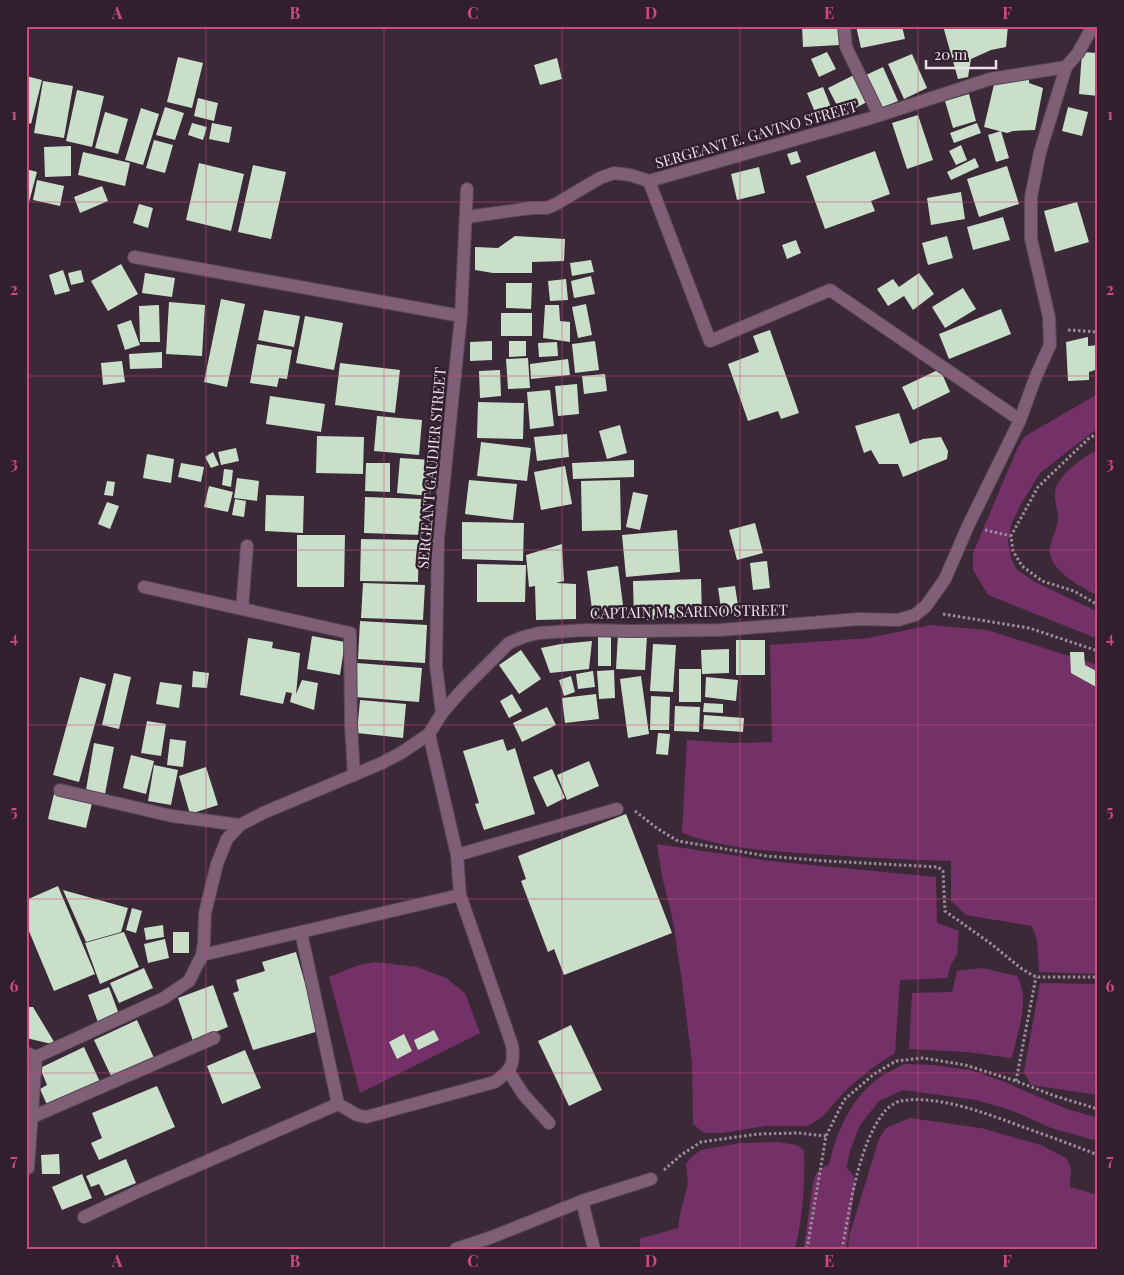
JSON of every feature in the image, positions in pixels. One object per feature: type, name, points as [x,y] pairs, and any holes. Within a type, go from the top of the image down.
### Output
[{"type":"street","points":[[844,26],[846,47],[879,115]]},
{"type":"street","name":"CAPTAIN M. SARINO STREET","points":[[31,1055],[164,998],[189,981],[202,955],[204,913],[217,864],[227,839],[240,825],[262,813],[354,775],[401,753],[429,734],[442,713],[462,690],[510,643],[523,636],[584,630],[720,630],[860,619],[898,620],[915,615],[926,606],[945,579],[972,517],[1020,420],[1036,376],[1050,346],[1049,317],[1031,239],[1031,197],[1040,152],[1066,67],[1078,53],[1093,26]]},
{"type":"street","name":"SERGEANT E. GAVINO STREET","points":[[1020,420],[830,290],[710,341],[648,182],[879,115],[990,79],[1066,67]]},
{"type":"street","points":[[466,217],[532,208],[547,208],[600,178],[614,173],[630,175],[648,182]]},
{"type":"street","name":"SERGEANT GAUDIER STREET","points":[[442,713],[436,666],[438,540],[461,316],[467,190]]},
{"type":"street","points":[[134,257],[461,316]]},
{"type":"street","points":[[242,609],[247,546]]},
{"type":"street","points":[[144,587],[350,634],[351,726],[354,775]]},
{"type":"street","points":[[301,932],[338,1104],[357,1116],[366,1117],[495,1082],[509,1072],[514,1059],[512,1045],[460,895],[456,856],[429,734]]},
{"type":"street","points":[[60,790],[172,816],[240,825]]},
{"type":"street","points":[[456,856],[617,809]]},
{"type":"street","points":[[202,955],[460,895]]},
{"type":"street","points":[[30,1118],[214,1038]]},
{"type":"street","points":[[28,1168],[31,1055]]},
{"type":"street","points":[[509,1072],[523,1094],[549,1123]]},
{"type":"street","points":[[84,1217],[338,1104]]},
{"type":"street","points":[[456,1249],[494,1243],[582,1201],[651,1179]]},
{"type":"street","points":[[582,1201],[594,1249]]},
{"type":"path","points":[[1050,329],[1098,332]]},
{"type":"path","points":[[1098,433],[1088,439],[1038,487],[1011,536],[1013,551],[1022,566],[1042,581],[1074,592],[1098,605]]},
{"type":"path","points":[[980,529],[1011,536]]},
{"type":"path","points":[[920,611],[1029,628],[1098,651]]},
{"type":"path","points":[[617,809],[633,810],[678,841],[767,856],[938,867],[943,871],[945,911],[990,942],[1022,969],[1036,977],[1098,977]]},
{"type":"path","points":[[1016,1081],[1036,977]]},
{"type":"path","points":[[807,1249],[826,1136],[844,1100],[874,1074],[896,1061],[922,1058],[965,1065],[1098,1109]]},
{"type":"path","points":[[842,1249],[851,1200],[864,1150],[885,1110],[898,1101],[916,1100],[942,1103],[981,1111],[1098,1155]]},
{"type":"path","points":[[651,1179],[701,1142],[758,1134],[798,1133],[826,1136]]},
{"type":"shaded area","points":[[1098,394],[1098,428],[1040,473],[1011,525],[1008,541],[1011,558],[1016,569],[1035,582],[1098,612],[1098,639],[988,595],[973,570],[973,553],[1017,449],[1025,436]]},
{"type":"shaded area","points":[[1098,450],[1098,596],[1062,573],[1056,567],[1050,553],[1058,520],[1055,492],[1060,479],[1085,457]]},
{"type":"shaded area","points":[[931,625],[987,630],[1098,665],[1098,974],[1039,972],[1037,940],[1032,926],[966,915],[951,901],[951,861],[773,851],[736,847],[682,833],[687,740],[733,743],[772,742],[770,645],[868,638]]},
{"type":"shaded area","points":[[657,844],[770,861],[936,877],[937,923],[959,931],[957,955],[951,964],[947,978],[900,980],[895,1053],[872,1068],[845,1091],[822,1117],[808,1126],[766,1126],[722,1133],[704,1133],[693,1124],[692,1063],[682,982],[673,921],[662,876]]},
{"type":"shaded area","points":[[376,962],[417,967],[446,978],[465,993],[480,1033],[360,1093],[329,977],[359,965]]},
{"type":"shaded area","points":[[982,968],[1017,976],[1021,985],[1023,995],[1022,1017],[1012,1058],[967,1052],[909,1049],[912,993],[952,992],[957,971]]},
{"type":"shaded area","points":[[1040,983],[1098,984],[1098,1095],[1031,1085],[1024,1072]]},
{"type":"shaded area","points":[[904,1064],[933,1065],[970,1070],[1000,1080],[1067,1109],[1098,1118],[1098,1141],[1051,1128],[1011,1110],[976,1100],[903,1090],[879,1101],[860,1125],[850,1151],[840,1197],[835,1246],[817,1242],[827,1174],[840,1130],[850,1110],[863,1092],[880,1077]]},
{"type":"shaded area","points":[[910,1118],[981,1128],[1041,1145],[1066,1158],[1071,1168],[1070,1187],[1098,1195],[1098,1249],[848,1249],[849,1236],[879,1139],[886,1128]]},
{"type":"shaded area","points":[[778,1142],[796,1145],[804,1150],[803,1200],[795,1249],[641,1249],[639,1239],[678,1228],[688,1184],[686,1164],[691,1157],[701,1150],[740,1143]]},
{"type":"building","points":[[802,26],[839,26],[840,45],[803,47]]},
{"type":"building","points":[[856,26],[902,26],[905,39],[861,48]]},
{"type":"building","points":[[943,26],[1008,26],[1006,47],[991,50],[971,59],[968,77],[958,79]]},
{"type":"building","points":[[827,52],[836,69],[819,77],[811,59]]},
{"type":"building","points":[[1082,52],[1098,53],[1098,96],[1079,94]]},
{"type":"building","points":[[912,54],[927,88],[904,99],[888,64]]},
{"type":"building","points":[[178,57],[203,63],[192,108],[167,102]]},
{"type":"building","points":[[557,58],[562,79],[540,85],[534,65]]},
{"type":"building","points":[[883,67],[898,101],[881,108],[866,75]]},
{"type":"building","points":[[856,74],[869,101],[842,115],[828,88]]},
{"type":"building","points":[[26,76],[42,80],[31,124],[26,122]]},
{"type":"building","points":[[1029,77],[1029,83],[1043,88],[1035,130],[1007,133],[984,127],[995,80]]},
{"type":"building","points":[[43,81],[73,86],[64,138],[34,133]]},
{"type":"building","points":[[823,87],[835,117],[820,124],[807,93]]},
{"type":"building","points":[[77,90],[104,96],[92,147],[66,141]]},
{"type":"building","points":[[969,94],[976,121],[953,128],[945,101]]},
{"type":"building","points":[[198,98],[218,103],[214,121],[194,116]]},
{"type":"building","points":[[165,107],[184,113],[175,140],[156,135]]},
{"type":"building","points":[[1068,107],[1088,112],[1082,136],[1062,131]]},
{"type":"building","points":[[141,108],[159,114],[143,165],[125,160]]},
{"type":"building","points":[[105,112],[128,119],[118,154],[95,148]]},
{"type":"building","points":[[918,115],[933,160],[907,169],[892,123]]},
{"type":"building","points":[[192,123],[207,127],[203,140],[188,135]]},
{"type":"building","points":[[212,123],[232,127],[229,143],[209,139]]},
{"type":"building","points":[[977,123],[981,133],[954,143],[950,133]]},
{"type":"building","points":[[1001,131],[1009,158],[996,162],[988,135]]},
{"type":"building","points":[[154,140],[173,145],[165,173],[146,168]]},
{"type":"building","points":[[961,145],[967,160],[956,165],[949,151]]},
{"type":"building","points":[[71,146],[71,176],[45,177],[44,147]]},
{"type":"building","points":[[797,151],[801,162],[791,165],[787,154]]},
{"type":"building","points":[[875,151],[890,194],[871,201],[875,211],[825,229],[806,176]]},
{"type":"building","points":[[83,152],[130,163],[125,186],[78,175]]},
{"type":"building","points":[[975,158],[979,167],[951,180],[947,172]]},
{"type":"building","points":[[199,163],[244,174],[231,231],[186,220]]},
{"type":"building","points":[[253,165],[286,172],[271,239],[238,232]]},
{"type":"building","points":[[1007,166],[1019,204],[979,217],[967,179]]},
{"type":"building","points":[[759,167],[765,193],[737,200],[731,174]]},
{"type":"building","points":[[26,169],[37,172],[29,202],[26,201]]},
{"type":"building","points":[[37,180],[64,186],[60,206],[33,200]]},
{"type":"building","points":[[102,186],[108,201],[80,213],[74,197]]},
{"type":"building","points":[[961,192],[965,219],[931,225],[927,198]]},
{"type":"building","points":[[1077,202],[1089,242],[1055,252],[1044,211]]},
{"type":"building","points":[[139,204],[153,208],[148,228],[133,223]]},
{"type":"building","points":[[1003,217],[1010,240],[973,250],[967,227]]},
{"type":"building","points":[[515,236],[565,239],[564,261],[532,262],[532,273],[493,273],[475,270],[475,247],[498,248]]},
{"type":"building","points":[[947,236],[953,258],[928,265],[922,243]]},
{"type":"building","points":[[796,240],[801,253],[787,259],[782,245]]},
{"type":"building","points":[[591,260],[594,272],[572,276],[570,263]]},
{"type":"building","points":[[121,264],[138,294],[108,311],[91,281]]},
{"type":"building","points":[[63,270],[70,291],[55,295],[49,275]]},
{"type":"building","points":[[81,270],[84,282],[71,285],[68,273]]},
{"type":"building","points":[[145,273],[175,278],[172,297],[142,293]]},
{"type":"building","points":[[919,273],[934,294],[913,310],[904,296],[888,306],[877,289],[893,279],[899,287]]},
{"type":"building","points":[[591,276],[595,294],[574,298],[571,281]]},
{"type":"building","points":[[566,279],[568,300],[550,301],[548,281]]},
{"type":"building","points":[[506,283],[532,283],[531,309],[506,308]]},
{"type":"building","points":[[963,288],[976,309],[945,328],[932,307]]},
{"type":"building","points":[[221,299],[245,304],[227,387],[204,382]]},
{"type":"building","points":[[169,302],[205,305],[202,356],[166,354]]},
{"type":"building","points":[[586,304],[592,335],[578,338],[572,307]]},
{"type":"building","points":[[159,305],[160,342],[140,342],[139,306]]},
{"type":"building","points":[[545,305],[559,305],[560,321],[570,322],[570,342],[543,338]]},
{"type":"building","points":[[1001,309],[1011,334],[949,359],[939,334]]},
{"type":"building","points":[[264,310],[300,316],[294,347],[258,340]]},
{"type":"building","points":[[501,313],[532,313],[532,336],[501,336]]},
{"type":"building","points":[[305,316],[343,323],[334,370],[296,363]]},
{"type":"building","points":[[131,320],[140,345],[125,350],[117,325]]},
{"type":"building","points":[[770,330],[799,413],[781,419],[778,411],[748,421],[728,364],[759,352],[753,336]]},
{"type":"building","points":[[1088,337],[1088,346],[1098,345],[1098,369],[1089,372],[1089,380],[1068,381],[1066,342]]},
{"type":"building","points":[[492,341],[492,360],[470,361],[470,342]]},
{"type":"building","points":[[509,341],[526,341],[526,356],[509,357]]},
{"type":"building","points":[[595,341],[599,370],[575,373],[572,344]]},
{"type":"building","points":[[557,342],[558,356],[539,357],[538,343]]},
{"type":"building","points":[[257,344],[292,350],[287,379],[279,378],[277,387],[250,383]]},
{"type":"building","points":[[162,352],[162,368],[130,369],[129,354]]},
{"type":"building","points":[[528,358],[530,388],[508,389],[506,359]]},
{"type":"building","points":[[568,359],[570,375],[531,379],[530,364]]},
{"type":"building","points":[[122,361],[125,382],[103,385],[101,363]]},
{"type":"building","points":[[340,363],[400,370],[395,413],[335,405]]},
{"type":"building","points":[[940,369],[950,392],[913,410],[902,387]]},
{"type":"building","points":[[500,370],[501,396],[480,398],[479,371]]},
{"type":"building","points":[[605,374],[607,391],[584,394],[582,376]]},
{"type":"building","points":[[577,384],[579,414],[558,416],[555,386]]},
{"type":"building","points":[[550,390],[554,426],[530,429],[527,392]]},
{"type":"building","points":[[270,396],[325,404],[321,432],[266,424]]},
{"type":"building","points":[[478,402],[524,403],[523,439],[477,438]]},
{"type":"building","points":[[899,413],[910,444],[923,439],[941,437],[948,451],[947,459],[903,477],[898,464],[879,464],[871,450],[864,453],[855,426]]},
{"type":"building","points":[[377,416],[422,420],[419,455],[374,451]]},
{"type":"building","points":[[620,425],[627,453],[607,459],[599,431]]},
{"type":"building","points":[[567,434],[569,457],[537,461],[534,437]]},
{"type":"building","points":[[317,436],[364,437],[363,474],[316,473]]},
{"type":"building","points":[[481,442],[531,448],[527,481],[477,476]]},
{"type":"building","points":[[236,448],[239,461],[221,465],[218,452]]},
{"type":"building","points":[[213,452],[219,465],[211,468],[205,457]]},
{"type":"building","points":[[147,454],[174,459],[171,483],[143,478]]},
{"type":"building","points":[[400,458],[432,460],[430,496],[397,493]]},
{"type":"building","points":[[634,460],[634,477],[573,479],[572,463]]},
{"type":"building","points":[[181,463],[204,467],[201,482],[178,477]]},
{"type":"building","points":[[366,463],[390,463],[390,492],[365,491]]},
{"type":"building","points":[[565,466],[572,504],[541,510],[534,472]]},
{"type":"building","points":[[224,469],[233,470],[231,487],[222,485]]},
{"type":"building","points":[[237,478],[259,481],[257,501],[234,498]]},
{"type":"building","points":[[469,480],[517,484],[513,520],[465,514]]},
{"type":"building","points":[[620,480],[621,530],[582,531],[581,481]]},
{"type":"building","points":[[107,481],[115,482],[113,496],[104,495]]},
{"type":"building","points":[[209,486],[233,492],[228,512],[204,507]]},
{"type":"building","points":[[633,492],[648,495],[640,530],[626,527]]},
{"type":"building","points":[[266,495],[304,496],[303,533],[265,531]]},
{"type":"building","points":[[365,497],[423,499],[422,535],[364,533]]},
{"type":"building","points":[[235,499],[246,501],[244,517],[232,515]]},
{"type":"building","points":[[107,502],[119,506],[110,529],[98,524]]},
{"type":"building","points":[[462,522],[524,523],[523,561],[462,559]]},
{"type":"building","points":[[755,523],[763,553],[737,560],[729,530]]},
{"type":"building","points":[[677,530],[680,572],[626,577],[622,535]]},
{"type":"building","points":[[297,535],[345,535],[344,587],[297,587]]},
{"type":"building","points":[[361,539],[419,540],[418,582],[360,581]]},
{"type":"building","points":[[562,544],[564,581],[556,583],[576,584],[576,619],[536,620],[535,586],[529,587],[526,555]]},
{"type":"building","points":[[767,561],[770,588],[753,590],[750,563]]},
{"type":"building","points":[[477,564],[526,565],[525,602],[477,602]]},
{"type":"building","points":[[618,566],[624,613],[593,617],[587,571]]},
{"type":"building","points":[[701,579],[702,618],[634,620],[633,581]]},
{"type":"building","points":[[363,583],[425,585],[423,620],[361,618]]},
{"type":"building","points":[[735,586],[739,612],[722,615],[718,588]]},
{"type":"building","points":[[360,621],[427,625],[425,663],[358,659]]},
{"type":"building","points":[[598,634],[611,634],[611,666],[598,666]]},
{"type":"building","points":[[618,634],[647,635],[645,670],[616,669]]},
{"type":"building","points":[[312,636],[345,642],[340,675],[307,669]]},
{"type":"building","points":[[248,638],[273,642],[272,648],[300,653],[296,694],[302,680],[318,683],[314,710],[290,702],[292,693],[286,692],[283,704],[240,695]]},
{"type":"building","points":[[736,640],[765,640],[765,675],[736,675]]},
{"type":"building","points":[[592,641],[589,669],[550,673],[541,648]]},
{"type":"building","points":[[653,644],[676,645],[673,692],[650,691]]},
{"type":"building","points":[[729,649],[729,673],[702,674],[701,650]]},
{"type":"building","points":[[521,650],[541,679],[519,694],[499,665]]},
{"type":"building","points":[[1070,652],[1084,652],[1085,665],[1098,672],[1098,688],[1071,673]]},
{"type":"building","points":[[357,663],[422,668],[419,702],[355,697]]},
{"type":"building","points":[[679,669],[701,669],[701,702],[679,702]]},
{"type":"building","points":[[614,670],[615,698],[599,699],[597,671]]},
{"type":"building","points":[[193,671],[209,673],[207,688],[192,687]]},
{"type":"building","points":[[593,671],[595,687],[578,689],[576,674]]},
{"type":"building","points":[[114,673],[131,677],[119,729],[102,725]]},
{"type":"building","points":[[571,676],[575,692],[564,696],[559,680]]},
{"type":"building","points":[[641,676],[649,734],[628,738],[620,679]]},
{"type":"building","points":[[80,677],[106,684],[79,782],[53,775]]},
{"type":"building","points":[[706,677],[738,680],[736,701],[705,697]]},
{"type":"building","points":[[160,682],[182,685],[179,708],[156,704]]},
{"type":"building","points":[[512,694],[522,711],[509,718],[500,701]]},
{"type":"building","points":[[596,694],[599,719],[565,723],[562,698]]},
{"type":"building","points":[[651,696],[670,697],[669,730],[650,730]]},
{"type":"building","points":[[360,700],[406,704],[403,738],[357,733]]},
{"type":"building","points":[[704,703],[723,704],[723,713],[703,712]]},
{"type":"building","points":[[675,706],[700,707],[699,732],[674,731]]},
{"type":"building","points":[[547,707],[556,725],[522,742],[513,723]]},
{"type":"building","points":[[704,715],[744,718],[743,732],[703,729]]},
{"type":"building","points":[[147,721],[166,724],[161,756],[141,753]]},
{"type":"building","points":[[658,733],[670,734],[668,755],[656,754]]},
{"type":"building","points":[[170,739],[186,741],[183,767],[167,765]]},
{"type":"building","points":[[503,739],[507,751],[515,748],[535,814],[484,830],[475,804],[479,803],[463,751]]},
{"type":"building","points":[[94,743],[114,747],[105,794],[86,790]]},
{"type":"building","points":[[131,755],[154,761],[146,794],[123,788]]},
{"type":"building","points":[[589,761],[599,786],[567,800],[557,775]]},
{"type":"building","points":[[154,765],[178,770],[171,805],[148,801]]},
{"type":"building","points":[[206,767],[218,805],[190,814],[179,776]]},
{"type":"building","points":[[552,769],[565,798],[547,807],[533,777]]},
{"type":"building","points":[[55,790],[93,799],[86,828],[48,819]]},
{"type":"building","points":[[626,814],[672,933],[564,975],[554,949],[548,952],[521,881],[526,879],[518,856]]},
{"type":"building","points":[[58,886],[95,974],[54,991],[26,924],[26,900]]},
{"type":"building","points":[[63,890],[128,908],[121,932],[86,942]]},
{"type":"building","points":[[132,908],[142,911],[136,933],[126,930]]},
{"type":"building","points":[[163,925],[164,937],[146,940],[144,928]]},
{"type":"building","points":[[124,932],[139,967],[100,984],[85,943]]},
{"type":"building","points":[[173,932],[189,932],[189,953],[173,953]]},
{"type":"building","points":[[165,939],[169,958],[148,963],[144,944]]},
{"type":"building","points":[[296,952],[319,1031],[253,1050],[233,993],[239,991],[236,980],[265,971],[262,962]]},
{"type":"building","points":[[144,968],[153,988],[119,1003],[110,983]]},
{"type":"building","points":[[213,985],[228,1027],[193,1041],[178,998]]},
{"type":"building","points":[[109,987],[120,1017],[99,1025],[88,995]]},
{"type":"building","points":[[26,1007],[33,1007],[56,1045],[26,1038]]},
{"type":"building","points":[[137,1020],[154,1058],[112,1078],[94,1040]]},
{"type":"building","points":[[571,1025],[602,1090],[569,1106],[538,1041]]},
{"type":"building","points":[[434,1030],[439,1040],[418,1050],[414,1040]]},
{"type":"building","points":[[404,1034],[412,1051],[397,1059],[389,1042]]},
{"type":"building","points":[[84,1047],[100,1082],[48,1107],[40,1089],[47,1085],[40,1068]]},
{"type":"building","points":[[245,1050],[261,1088],[222,1104],[207,1066]]},
{"type":"building","points":[[157,1086],[175,1127],[99,1160],[91,1143],[102,1138],[92,1113]]},
{"type":"building","points":[[59,1154],[60,1174],[42,1174],[41,1155]]},
{"type":"building","points":[[126,1159],[136,1183],[105,1196],[99,1184],[91,1187],[86,1176]]},
{"type":"building","points":[[82,1174],[92,1198],[62,1210],[52,1187]]},
{"type":"waterway","points":[[825,1249],[834,1185]]}]
